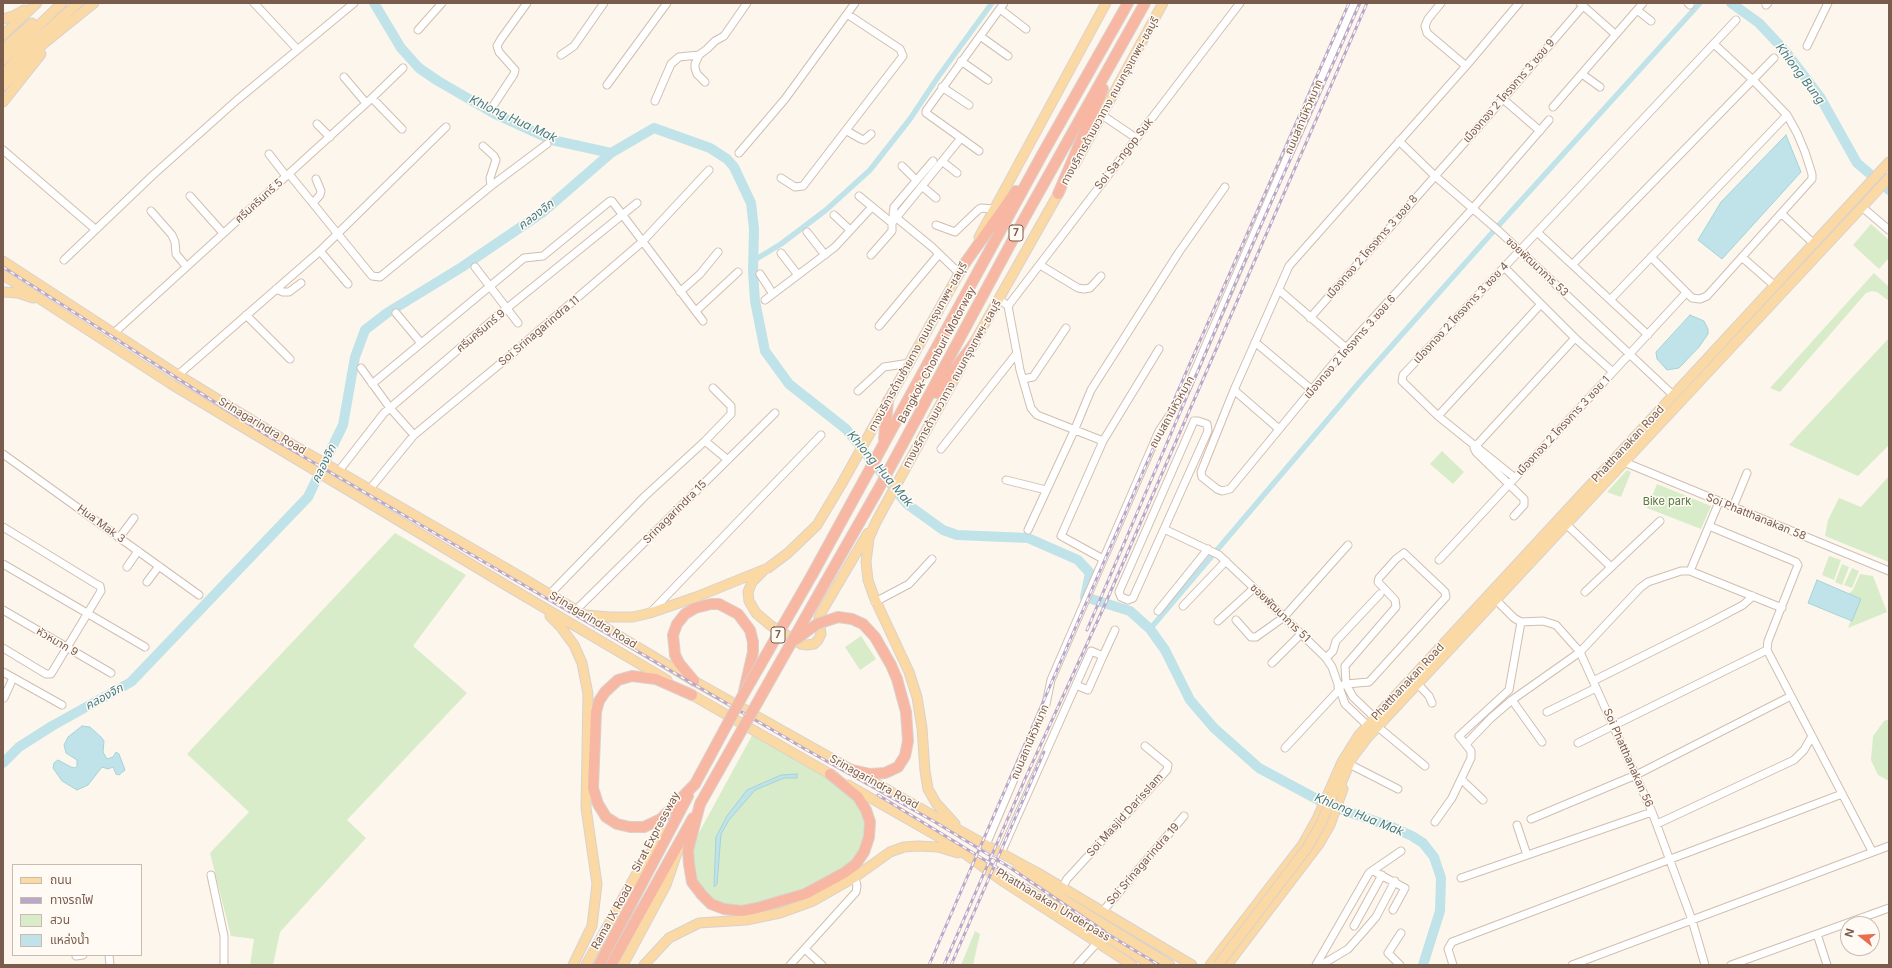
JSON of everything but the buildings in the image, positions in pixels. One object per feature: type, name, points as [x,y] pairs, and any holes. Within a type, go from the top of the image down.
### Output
[{"type":"highway","points":[[1111,34],[1120,3]]},
{"type":"highway","name":"Bangkok-Chonburi Motorway","points":[[735,710],[812,575],[1043,153],[1128,3]]},
{"type":"highway","name":"Bangkok-Chonburi Motorway","points":[[700,804],[878,490],[1024,219],[1145,3]]},
{"type":"highway","points":[[1058,194],[1124,42]]},
{"type":"highway","points":[[961,270],[1043,153]]},
{"type":"highway","points":[[912,427],[975,342]]},
{"type":"highway","points":[[883,445],[888,401]]},
{"type":"highway","points":[[694,681],[679,663],[675,655],[673,635],[677,624],[685,614],[695,608],[711,604],[719,604],[738,614],[750,630],[753,642],[753,652],[744,695]]},
{"type":"highway","points":[[792,642],[817,624],[838,617],[852,619],[863,624],[875,637],[891,665],[897,679],[906,712],[908,741],[905,756],[898,766],[884,773],[870,774],[852,770]]},
{"type":"highway","points":[[692,695],[656,679],[632,676],[618,680],[605,692],[599,701],[596,712],[593,788],[598,804],[606,817],[617,824],[630,828],[644,827],[661,819],[695,784]]},
{"type":"highway","name":"Sirat Expressway","points":[[599,965],[735,710]]},
{"type":"highway","points":[[700,804],[688,850],[692,882],[711,904],[724,909],[742,911],[757,908],[805,894],[844,873],[856,864],[864,852],[869,837],[870,822],[866,810],[858,797],[830,774]]},
{"type":"highway","points":[[611,965],[700,804]]},
{"type":"main road","points":[[3,19],[13,16],[34,3]]},
{"type":"main road","points":[[3,35],[37,3]]},
{"type":"main road","points":[[3,49],[55,3]]},
{"type":"main road","points":[[3,74],[25,45],[62,3]]},
{"type":"main road","points":[[3,60],[25,45],[78,3]]},
{"type":"main road","points":[[3,86],[42,45],[94,3]]},
{"type":"main road","name":"ทางบริการด้านซ้ายทาง ถนนกรุงเทพฯ-ชลบุรี","points":[[580,612],[610,617],[633,617],[650,613],[696,597],[768,568],[788,553],[817,526],[872,431],[961,270],[1106,3]]},
{"type":"main road","name":"ทางบริการด้านขวาทาง ถนนกรุงเทพฯ-ชลบุรี","points":[[975,839],[948,819],[928,789],[922,728],[917,697],[909,672],[875,602],[868,580],[866,562],[869,538],[904,470],[1163,3]]},
{"type":"main road","points":[[3,102],[37,58],[71,22]]},
{"type":"main road","name":"Phatthanakan Road","points":[[1210,965],[1299,850],[1320,812],[1334,796],[1353,766],[1377,722],[1418,684],[1566,524],[1674,395],[1889,162]]},
{"type":"main road","name":"Phatthanakan Road","points":[[1218,965],[1307,848],[1321,824],[1352,758],[1377,722],[1621,459],[1683,399],[1888,179]]},
{"type":"main road","name":"Srinagarindra Road","points":[[3,261],[178,375],[338,472],[550,594],[694,681],[1062,888],[1184,962],[1192,965]]},
{"type":"main road","points":[[1795,264],[1802,271]]},
{"type":"main road","name":"Srinagarindra Road","points":[[3,275],[171,384],[327,478],[692,695],[953,845],[966,856],[1132,965]]},
{"type":"main road","points":[[3,292],[26,296],[47,303]]},
{"type":"main road","points":[[3,298],[26,296]]},
{"type":"main road","points":[[1674,395],[1683,399]]},
{"type":"main road","points":[[768,568],[752,582],[748,592],[749,601],[756,613],[770,625],[801,644],[814,644],[821,634],[819,618],[822,611],[876,522]]},
{"type":"main road","points":[[523,595],[552,617],[567,635],[582,663],[586,678],[588,694],[586,808],[597,884],[592,926],[573,965]]},
{"type":"main road","name":"Phatthanakan Road","points":[[1226,965],[1310,849],[1322,829],[1348,758],[1368,726],[1377,722]]},
{"type":"main road","name":"Phatthanakan Road","points":[[1226,965],[1312,854],[1324,835],[1333,816],[1334,796]]},
{"type":"main road","name":"Rama IX Road","points":[[586,965],[637,873],[680,811]]},
{"type":"main road","points":[[623,965],[666,885],[685,832]]},
{"type":"main road","name":"Phatthanakan Underpass","points":[[953,845],[1064,910],[1152,965]]},
{"type":"main road","points":[[644,965],[669,938],[699,923],[746,920],[780,912],[813,901],[854,877],[890,852],[918,846],[938,847],[966,856]]},
{"type":"main road","name":"Phatthanakan Underpass","points":[[1004,855],[1041,885],[1170,965]]},
{"type":"main road","points":[[1236,932],[1238,939],[1247,938]]},
{"type":"street","points":[[254,3],[297,50]]},
{"type":"street","points":[[64,260],[95,229],[237,100],[354,3]]},
{"type":"street","points":[[418,30],[442,3]]},
{"type":"street","points":[[493,106],[514,74],[515,70],[497,46],[500,39],[527,3]]},
{"type":"street","points":[[560,55],[574,46],[604,3]]},
{"type":"street","points":[[607,86],[667,3]]},
{"type":"street","points":[[705,82],[697,74],[694,64],[699,55],[715,41],[724,36],[748,3]]},
{"type":"street","points":[[739,153],[785,99],[855,3]]},
{"type":"street","name":"Soi Sa-ngop Suk","points":[[1008,306],[1240,3]]},
{"type":"street","name":"ถนนสถานีหัวหมาก","points":[[986,845],[1046,704],[1051,680],[1158,431],[1186,391],[1354,3]]},
{"type":"street","points":[[1441,3],[1428,19],[1425,26],[1427,32],[1466,66]]},
{"type":"street","points":[[1279,429],[1234,390],[1289,266],[1466,66],[1519,3]]},
{"type":"street","points":[[1553,107],[1643,3]]},
{"type":"street","points":[[1807,46],[1828,3]]},
{"type":"street","points":[[1581,4],[1615,34]]},
{"type":"street","name":"เมืองทอง 2 โครงการ 3 ซอย 9","points":[[1435,176],[1504,99],[1581,4]]},
{"type":"street","points":[[979,151],[926,113],[927,108],[1002,6],[1026,29]]},
{"type":"street","points":[[1637,10],[1651,21]]},
{"type":"street","points":[[781,178],[795,187],[801,187],[812,176],[903,56],[900,49],[847,14]]},
{"type":"street","name":"เมืองทอง 2 โครงการ 3 ซอย 4","points":[[1438,416],[1402,381],[1403,375],[1736,20]]},
{"type":"street","points":[[980,36],[1008,56]]},
{"type":"street","points":[[1651,257],[1692,298],[1700,299],[1707,296],[1743,258],[1810,182],[1812,174],[1797,133],[1787,115],[1753,80],[1714,44]]},
{"type":"street","points":[[655,101],[671,64],[679,57],[699,55]]},
{"type":"street","points":[[1574,264],[1774,58]]},
{"type":"street","points":[[961,61],[988,80]]},
{"type":"street","name":"ศรีนครินทร์ 5","points":[[114,333],[186,266],[330,137],[403,68]]},
{"type":"street","points":[[1582,74],[1600,87]]},
{"type":"street","points":[[344,77],[402,129]]},
{"type":"street","points":[[942,86],[969,105]]},
{"type":"street","points":[[1504,99],[1540,131]]},
{"type":"street","points":[[1102,115],[1136,138]]},
{"type":"street","points":[[1611,299],[1787,115]]},
{"type":"street","name":"เมืองทอง 2 โครงการ 3 ซอย 6","points":[[1234,390],[1201,472],[1202,476],[1217,489],[1222,491],[1230,489],[1346,348],[1473,208],[1549,120]]},
{"type":"street","points":[[317,124],[330,137]]},
{"type":"street","points":[[178,375],[320,251],[446,127]]},
{"type":"street","points":[[847,131],[864,140],[871,134]]},
{"type":"street","points":[[894,221],[961,138]]},
{"type":"street","name":"ซอยพัฒนาการ 53","points":[[1399,141],[1435,176],[1500,232],[1674,395]]},
{"type":"street","points":[[268,154],[313,203],[372,276],[380,277],[491,186],[547,144]]},
{"type":"street","points":[[483,146],[494,156],[496,160],[496,164],[490,178],[491,186]]},
{"type":"street","points":[[3,150],[95,229]]},
{"type":"street","points":[[871,255],[892,231],[894,221],[892,210],[933,161]]},
{"type":"street","points":[[943,162],[957,173]]},
{"type":"street","points":[[902,166],[916,180]]},
{"type":"street","name":"Soi Srinagarindra 11","points":[[369,490],[414,435],[506,359],[642,242],[709,170]]},
{"type":"street","name":"เมืองทอง 2 โครงการ 3 ซอย 8","points":[[1310,318],[1435,176]]},
{"type":"street","points":[[313,203],[320,195],[321,191],[316,179]]},
{"type":"street","points":[[922,186],[936,198]]},
{"type":"street","points":[[1028,530],[1074,431],[1091,390],[1179,252],[1225,187]]},
{"type":"street","points":[[190,196],[223,233]]},
{"type":"street","points":[[859,196],[871,208],[916,233],[939,254],[961,270]]},
{"type":"street","points":[[372,384],[524,258],[542,256],[607,201],[612,201],[703,321]]},
{"type":"street","name":"ศรีนครินทร์ 9","points":[[338,472],[384,413],[507,309],[623,216],[637,203]]},
{"type":"street","points":[[1862,207],[1889,230]]},
{"type":"street","points":[[765,300],[835,247],[871,208]]},
{"type":"street","points":[[936,225],[955,232],[978,210],[982,208],[994,209]]},
{"type":"street","points":[[151,211],[172,236],[175,242],[176,254],[186,266]]},
{"type":"street","points":[[1782,214],[1814,244]]},
{"type":"street","points":[[834,215],[850,230]]},
{"type":"street","points":[[807,232],[825,255]]},
{"type":"street","points":[[1537,232],[1574,264],[1648,335]]},
{"type":"street","points":[[320,251],[348,284]]},
{"type":"street","points":[[680,292],[700,274],[718,252]]},
{"type":"street","points":[[781,253],[798,275]]},
{"type":"street","points":[[879,326],[939,254]]},
{"type":"street","points":[[1743,258],[1775,286]]},
{"type":"street","points":[[1040,265],[1078,288],[1090,288],[1101,276]]},
{"type":"street","points":[[475,267],[518,323]]},
{"type":"street","points":[[1504,267],[1575,338],[1613,372]]},
{"type":"street","points":[[696,312],[738,272]]},
{"type":"street","points":[[760,274],[773,294]]},
{"type":"street","points":[[276,289],[282,292],[289,292],[301,283]]},
{"type":"street","points":[[1279,290],[1346,348]]},
{"type":"street","name":"เมืองทอง 2 โครงการ 3 ซอย 1","points":[[1439,560],[1686,293]]},
{"type":"street","points":[[999,299],[1008,306],[1023,379],[1031,408],[1036,415],[1103,441]]},
{"type":"street","points":[[1515,478],[1476,445],[1438,416],[1541,304]]},
{"type":"street","points":[[396,313],[420,343]]},
{"type":"street","points":[[246,315],[290,359]]},
{"type":"street","points":[[1023,379],[1033,376],[1066,328]]},
{"type":"street","points":[[1514,516],[1525,502],[1524,499],[1473,449],[1575,338]]},
{"type":"street","points":[[1255,342],[1312,390]]},
{"type":"street","points":[[1103,559],[1062,536],[1103,441],[1159,349]]},
{"type":"street","points":[[941,449],[1017,353]]},
{"type":"street","points":[[858,392],[884,368],[910,362]]},
{"type":"street","points":[[362,368],[390,408],[414,435]]},
{"type":"street","points":[[550,594],[644,497],[706,441],[732,410],[731,406],[713,388]]},
{"type":"street","name":"Srinagarindra 15","points":[[580,612],[775,413]]},
{"type":"street","points":[[1194,421],[1207,424],[1208,431],[1164,529],[1133,598],[1128,600],[1121,597],[1119,592],[1188,433],[1194,421]]},
{"type":"street","points":[[650,613],[820,435]]},
{"type":"street","points":[[706,441],[728,460]]},
{"type":"street","name":"Hua Mak 3","points":[[3,454],[199,595]]},
{"type":"street","name":"Soi Phatthanakan 58","points":[[1621,459],[1719,502],[1889,571]]},
{"type":"street","points":[[1733,507],[1747,473]]},
{"type":"street","points":[[1006,480],[1046,490]]},
{"type":"street","points":[[1690,571],[1719,502]]},
{"type":"street","points":[[120,538],[134,518]]},
{"type":"street","points":[[1585,592],[1660,521]]},
{"type":"street","points":[[1566,524],[1611,567]]},
{"type":"street","points":[[1709,526],[1797,564],[1798,567],[1768,641],[1767,650],[1872,851]]},
{"type":"street","points":[[3,527],[100,586],[101,590],[66,648],[55,670],[48,675],[3,648]]},
{"type":"street","name":"ซอยพัฒนาการ 51","points":[[1164,529],[1219,555],[1254,588],[1326,658],[1332,667],[1345,704],[1368,726]]},
{"type":"street","points":[[1236,620],[1253,638],[1284,617],[1348,545]]},
{"type":"street","points":[[1158,611],[1209,550]]},
{"type":"street","points":[[128,567],[138,551]]},
{"type":"street","points":[[1285,748],[1339,689],[1346,684],[1369,682],[1446,597],[1445,592],[1404,553],[1396,559],[1379,578],[1378,582],[1395,600],[1396,607],[1348,661],[1345,666],[1346,684],[1353,697],[1377,722],[1425,766]]},
{"type":"street","points":[[875,602],[909,584],[932,559]]},
{"type":"street","points":[[1183,606],[1226,561]]},
{"type":"street","points":[[3,564],[146,647]]},
{"type":"street","points":[[146,582],[159,566]]},
{"type":"street","points":[[1468,742],[1491,718],[1512,700],[1580,652],[1640,588],[1648,582],[1681,571],[1690,571],[1782,608]]},
{"type":"street","points":[[1218,621],[1254,588]]},
{"type":"street","points":[[1326,658],[1333,652],[1336,641],[1380,594]]},
{"type":"street","points":[[1593,681],[1713,621],[1743,605],[1753,596]]},
{"type":"street","points":[[1435,822],[1452,798],[1472,754],[1469,747],[1459,736],[1509,690],[1521,622],[1514,618],[1496,600]]},
{"type":"street","name":"หัวหมาก 9","points":[[3,610],[111,673]]},
{"type":"street","name":"Soi Phatthanakan 56","points":[[1521,622],[1549,622],[1561,629],[1580,652],[1652,812],[1692,920],[1705,965]]},
{"type":"street","points":[[1076,685],[1088,690],[1115,630]]},
{"type":"street","points":[[1272,663],[1301,634]]},
{"type":"street","points":[[1578,744],[1767,650]]},
{"type":"street","points":[[1004,855],[1091,651],[1103,656]]},
{"type":"street","points":[[3,672],[62,705]]},
{"type":"street","points":[[4,698],[13,678]]},
{"type":"street","points":[[1418,684],[1429,696],[1432,702]]},
{"type":"street","points":[[1547,712],[1596,688]]},
{"type":"street","points":[[1531,819],[1636,775],[1790,696]]},
{"type":"street","points":[[1512,700],[1542,742]]},
{"type":"street","points":[[1656,824],[1794,760],[1804,750],[1812,736]]},
{"type":"street","name":"Soi Masjid Darisslam","points":[[1062,888],[1067,879],[1167,770],[1168,765],[1145,746]]},
{"type":"street","points":[[1353,766],[1398,789]]},
{"type":"street","points":[[1461,779],[1483,800]]},
{"type":"street","points":[[1453,965],[1448,953],[1449,946],[1452,942],[1842,794]]},
{"type":"street","points":[[1461,878],[1652,812]]},
{"type":"street","name":"Soi Srinagarindra 19","points":[[1102,911],[1184,816]]},
{"type":"street","points":[[1517,825],[1527,855]]},
{"type":"street","points":[[1572,965],[1872,851],[1889,846]]},
{"type":"street","points":[[1316,965],[1369,873],[1401,851]]},
{"type":"street","points":[[1373,871],[1406,888],[1393,910]]},
{"type":"street","points":[[1354,926],[1382,875]]},
{"type":"street","points":[[211,876],[224,936],[224,965]]},
{"type":"street","points":[[790,965],[856,892],[857,886],[854,877]]},
{"type":"street","points":[[1321,965],[1348,948],[1364,931],[1376,917],[1395,881]]},
{"type":"street","points":[[1731,965],[1889,908]]},
{"type":"street","points":[[1342,920],[1364,931]]},
{"type":"street","points":[[1400,965],[1388,953],[1401,933]]},
{"type":"street","points":[[1817,934],[1828,965]]},
{"type":"street","points":[[1077,965],[1097,943]]},
{"type":"street","points":[[805,949],[822,965]]},
{"type":"green space","points":[[1871,224],[1889,240],[1889,258],[1879,269],[1853,245]]},
{"type":"green space","points":[[1874,273],[1889,287],[1889,301],[1877,292],[1872,291],[1866,293],[1780,392],[1770,388]]},
{"type":"green space","points":[[1889,338],[1889,445],[1858,476],[1789,445]]},
{"type":"green space","points":[[1442,451],[1464,472],[1453,484],[1430,464]]},
{"type":"green space","points":[[1627,470],[1631,472],[1621,497],[1607,492]]},
{"type":"green space","points":[[1889,476],[1889,562],[1825,536],[1828,520],[1839,498],[1861,507]]},
{"type":"green space","name":"Bike park","points":[[1657,484],[1711,506],[1701,529],[1647,508]]},
{"type":"green space","points":[[395,533],[466,575],[413,646],[467,693],[347,820],[366,838],[280,932],[273,965],[250,965],[254,939],[231,936],[210,853],[249,812],[187,754]]},
{"type":"green space","points":[[1829,556],[1841,560],[1834,580],[1822,575]]},
{"type":"green space","points":[[1842,564],[1849,567],[1842,585],[1835,582]]},
{"type":"green space","points":[[1852,568],[1859,571],[1852,588],[1844,585]]},
{"type":"green space","points":[[1860,574],[1873,576],[1887,612],[1848,628],[1859,598],[1848,594],[1853,590]]},
{"type":"green space","points":[[861,636],[876,659],[860,670],[845,647]]},
{"type":"green space","points":[[1889,719],[1889,781],[1878,775],[1871,760],[1873,736],[1884,721]]},
{"type":"green space","points":[[755,730],[858,797],[869,837],[844,873],[757,908],[724,909],[692,882],[689,851]]},
{"type":"green space","points":[[975,931],[980,934],[973,965],[961,965]]},
{"type":"water","points":[[1786,135],[1801,172],[1722,259],[1698,240],[1721,202]]},
{"type":"water","points":[[1690,315],[1704,321],[1708,329],[1708,334],[1699,347],[1679,368],[1667,370],[1657,359],[1656,352]]},
{"type":"water","points":[[1817,580],[1861,599],[1852,621],[1808,603]]},
{"type":"water","points":[[82,726],[90,727],[101,737],[104,741],[103,752],[107,759],[113,757],[116,752],[119,754],[125,770],[119,775],[116,774],[113,767],[108,769],[102,767],[88,785],[77,790],[62,781],[53,768],[54,763],[58,760],[71,767],[75,768],[77,766],[77,760],[66,753],[64,745],[68,737]]},
{"type":"water","points":[[797,774],[797,778],[784,778],[755,790],[729,820],[721,834],[717,884],[714,887],[716,837],[727,816],[747,790],[781,775]]},
{"type":"waterway","name":"Khlong Hua Mak","points":[[374,3],[401,48],[419,68],[438,81],[495,114],[552,140],[611,153]]},
{"type":"waterway","points":[[753,261],[781,244],[826,210],[870,170],[910,119],[938,77],[992,3]]},
{"type":"waterway","points":[[1150,629],[1358,384],[1499,225],[1700,3]]},
{"type":"waterway","name":"Khlong Bung","points":[[1731,3],[1759,23],[1786,52],[1820,97],[1857,163],[1889,190]]},
{"type":"waterway","name":"Khlong Hua Mak","points":[[3,763],[19,747],[52,726],[131,682],[308,497],[343,425],[355,357],[365,330],[387,313],[462,267],[543,212],[611,153],[654,128],[710,148],[727,159],[734,167],[751,203],[754,229],[753,272],[755,301],[765,351],[789,384],[846,429],[907,504],[943,530],[957,535],[1028,538],[1078,560],[1090,573],[1085,597],[1130,611],[1150,629],[1165,650],[1190,700],[1214,728],[1259,768],[1326,804],[1392,827],[1423,843],[1434,857],[1441,878],[1440,911],[1423,965]]},
{"type":"railway","points":[[929,965],[1188,368],[1349,3]]},
{"type":"railway","points":[[1087,630],[1241,270],[1360,3]]},
{"type":"railway","points":[[944,965],[1025,779],[1103,609],[1367,3]]},
{"type":"railway","points":[[3,267],[268,436],[805,749],[935,822],[1009,867],[1104,931]]},
{"type":"railway","points":[[951,965],[1044,752]]},
{"type":"railway","points":[[878,795],[1029,887]]},
{"type":"railway","points":[[1099,929],[1159,965]]},
{"type":"water label","name":"คลองจิก","points":[[536,215]]},
{"type":"water label","name":"คลองจิก","points":[[324,464]]},
{"type":"water label","name":"คลองจิก","points":[[104,697]]}]
